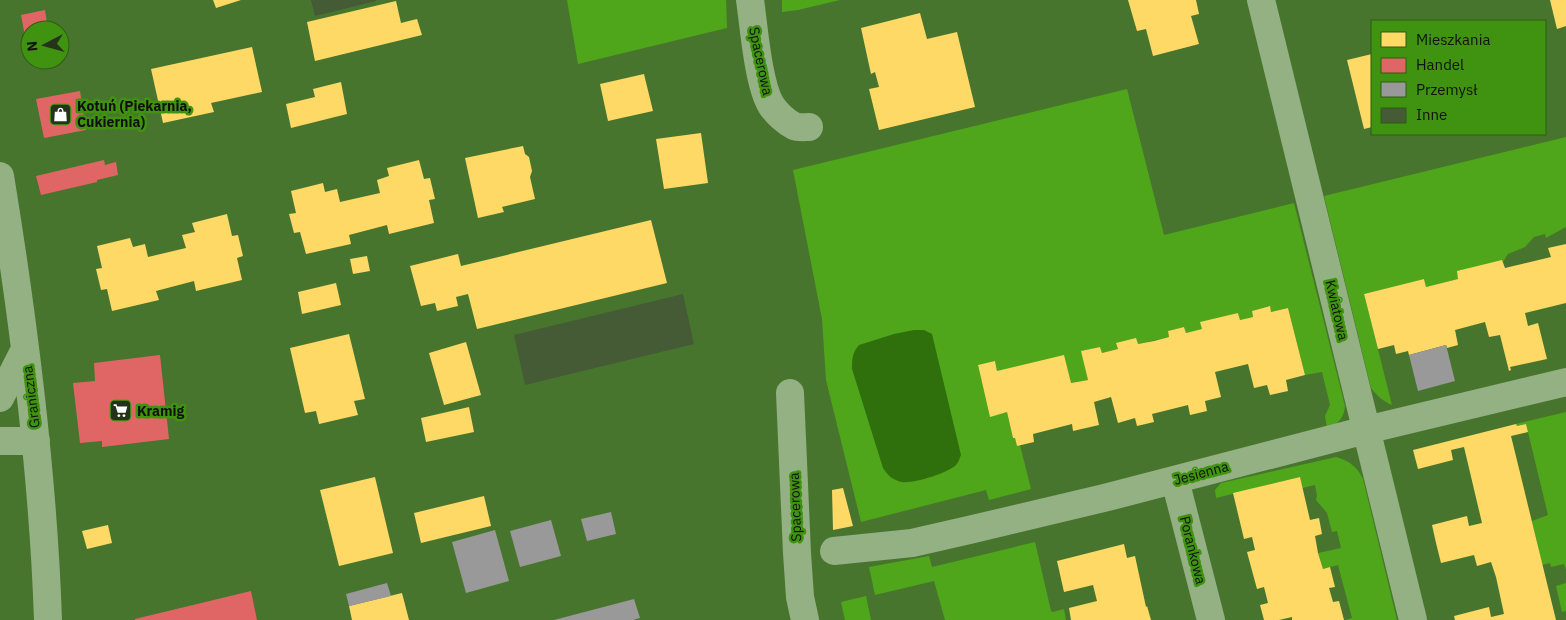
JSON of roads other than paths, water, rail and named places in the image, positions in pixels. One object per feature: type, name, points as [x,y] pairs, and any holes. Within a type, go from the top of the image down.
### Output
[{"type":"street","name":"Spacerowa","points":[[750,0],[765,91],[772,106],[796,126],[810,127]]},
{"type":"street","name":"Kwiatowa","points":[[1261,0],[1413,620]]},
{"type":"street","name":"Graniczna","points":[[0,176],[36,441],[44,520],[48,620]]},
{"type":"street","points":[[0,398],[25,349]]},
{"type":"street","name":"Jesienna","points":[[834,551],[912,543],[977,528],[1176,480],[1366,430],[1566,382]]},
{"type":"street","name":"Spacerowa","points":[[790,393],[797,553],[800,597],[805,620]]},
{"type":"street","points":[[0,441],[36,441]]},
{"type":"street","name":"Porankowa","points":[[1176,480],[1211,620]]},
{"type":"place","name":"Kotuń (Piekarnia, Cukiernia)","points":[[61,114]]},
{"type":"place","name":"Kramig","points":[[121,411]]}]
